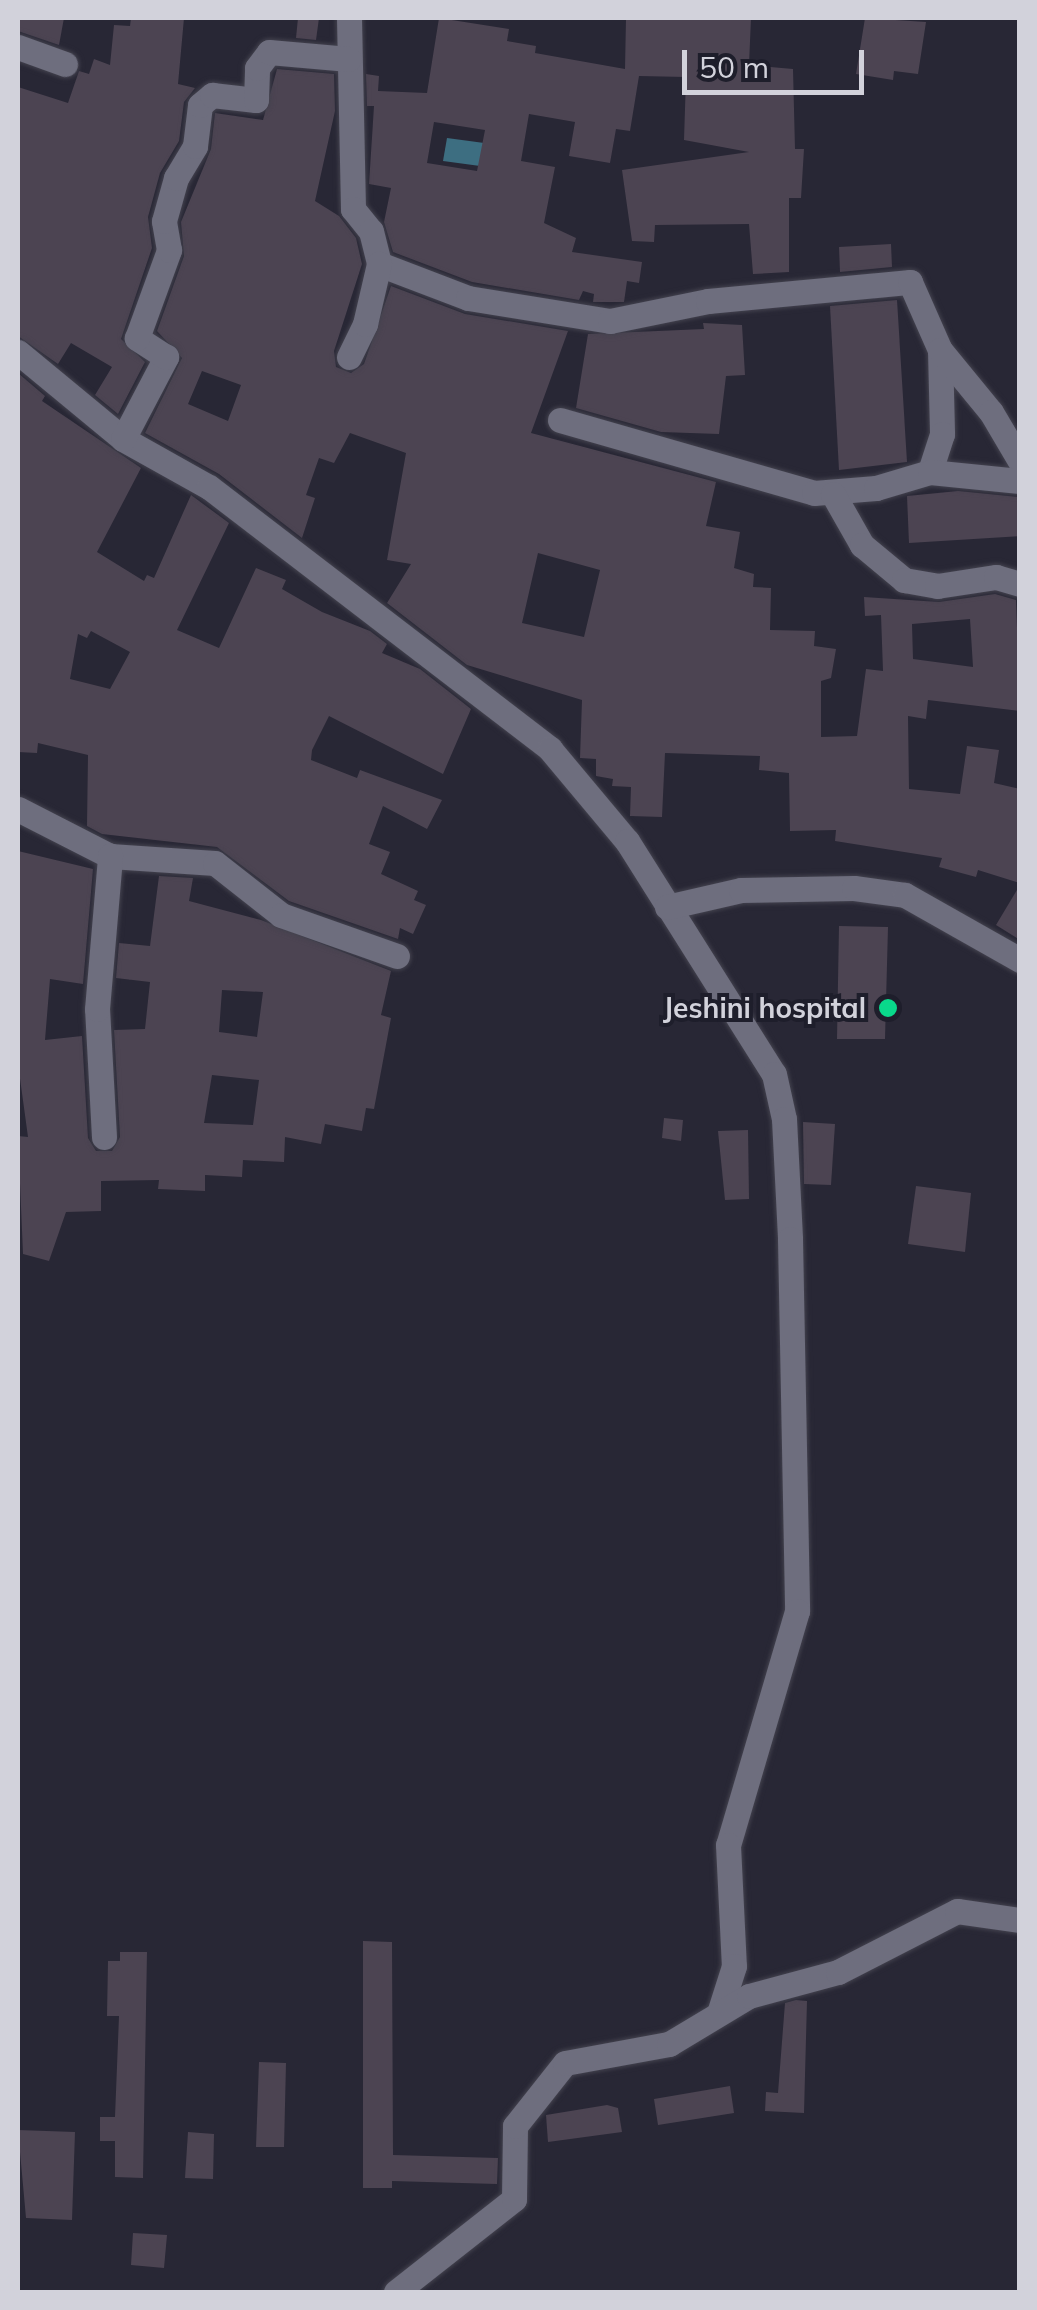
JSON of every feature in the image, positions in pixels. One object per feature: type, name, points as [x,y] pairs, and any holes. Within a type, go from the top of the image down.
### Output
[{"type":"street","points":[[348,357],[365,324],[380,264],[371,232],[353,209],[349,18]]},
{"type":"street","points":[[18,48],[65,64]]},
{"type":"street","points":[[123,438],[166,357],[138,338],[169,250],[164,221],[176,178],[196,146],[200,106],[212,94],[256,100],[257,68],[269,52],[349,59]]},
{"type":"street","points":[[380,264],[468,298],[610,321],[708,301],[910,282],[940,350],[991,412],[1020,461]]},
{"type":"street","points":[[930,472],[942,434],[940,350]]},
{"type":"street","points":[[18,352],[123,438],[210,487],[550,749],[627,841],[774,1074],[784,1119],[790,1239],[797,1611],[728,1844],[734,1966],[719,2012]]},
{"type":"street","points":[[560,420],[690,453],[794,490],[833,494],[930,472],[1020,481]]},
{"type":"street","points":[[833,494],[862,545],[904,580],[936,586],[996,577],[1020,584]]},
{"type":"street","points":[[18,809],[110,856],[215,863],[282,915],[397,956]]},
{"type":"street","points":[[104,1136],[97,1009],[110,856]]},
{"type":"street","points":[[667,907],[742,890],[854,888],[905,895],[1020,960]]},
{"type":"street","points":[[396,2292],[514,2199],[515,2126],[565,2063],[669,2044],[749,1996],[838,1972],[957,1911],[1020,1920]]},
{"type":"water","points":[[447,138],[499,145],[495,168],[443,161]]},
{"type":"building","points":[[18,18],[64,18],[59,45],[18,31]]},
{"type":"building","points":[[131,18],[184,18],[178,84],[195,88],[184,102],[179,141],[160,173],[148,217],[152,248],[121,339],[145,362],[118,414],[95,395],[112,367],[71,343],[58,364],[18,336],[18,87],[68,103],[79,71],[89,74],[94,59],[110,65],[114,25],[130,26]]},
{"type":"building","points":[[298,18],[319,18],[316,40],[296,38]]},
{"type":"building","points":[[439,18],[509,29],[507,41],[536,46],[535,53],[625,69],[626,18],[751,18],[749,65],[793,69],[795,149],[804,149],[801,198],[789,198],[789,272],[753,274],[749,224],[655,225],[654,242],[632,241],[622,170],[749,152],[684,140],[686,77],[639,76],[630,131],[616,129],[610,163],[569,156],[575,122],[529,114],[521,161],[555,167],[544,223],[576,238],[572,252],[642,262],[639,283],[627,281],[624,302],[593,302],[594,294],[583,291],[579,300],[472,282],[393,252],[384,222],[391,188],[369,184],[374,106],[367,106],[366,74],[379,76],[378,91],[427,93]],"holes":[[[434,122],[485,130],[477,171],[427,163]]]},
{"type":"building","points":[[865,18],[926,22],[918,74],[894,71],[893,80],[856,74]]},
{"type":"building","points":[[277,69],[334,74],[335,111],[315,201],[339,216],[356,238],[362,264],[334,351],[336,367],[351,373],[364,364],[391,286],[465,314],[568,331],[531,433],[716,482],[706,526],[740,532],[734,568],[754,574],[753,587],[771,588],[770,630],[815,631],[814,646],[836,649],[831,678],[821,681],[821,737],[857,736],[866,669],[883,671],[881,615],[865,616],[864,597],[939,602],[995,594],[1016,600],[1020,711],[928,700],[926,719],[908,716],[909,789],[960,794],[967,746],[999,750],[994,783],[1020,789],[1020,883],[978,870],[976,877],[939,867],[942,858],[835,841],[836,830],[790,831],[789,773],[759,770],[760,756],[665,753],[662,817],[630,816],[631,787],[612,786],[613,779],[596,776],[596,759],[580,758],[582,700],[467,665],[387,603],[411,564],[387,560],[406,453],[350,433],[334,463],[319,458],[306,495],[315,498],[302,538],[219,474],[145,433],[182,358],[157,331],[184,256],[181,222],[211,149],[215,113],[263,120]],"holes":[[[202,371],[241,385],[228,421],[188,404]],[[538,553],[600,570],[584,637],[522,623]],[[970,619],[973,667],[913,659],[912,624]]]},
{"type":"building","points":[[891,244],[892,267],[840,272],[839,247]]},
{"type":"building","points":[[897,300],[907,462],[839,470],[830,306]]},
{"type":"building","points":[[703,323],[742,325],[745,375],[726,376],[719,434],[661,432],[576,408],[588,334],[704,329]]},
{"type":"building","points":[[18,373],[45,396],[42,401],[141,468],[97,552],[144,581],[147,575],[154,578],[191,495],[229,523],[177,630],[219,648],[256,568],[286,580],[282,589],[322,612],[370,631],[387,644],[382,653],[420,669],[471,709],[443,774],[329,716],[312,750],[311,760],[357,778],[360,770],[442,800],[427,829],[383,806],[369,844],[390,852],[381,874],[418,891],[414,900],[426,905],[413,934],[400,928],[398,939],[289,901],[217,847],[102,834],[87,826],[88,755],[38,743],[37,753],[18,752]],"holes":[[[91,631],[130,652],[110,689],[70,679],[78,634],[87,638]]]},
{"type":"building","points":[[958,491],[1019,497],[1020,536],[909,543],[907,496]]},
{"type":"building","points":[[18,851],[93,869],[83,984],[50,979],[45,1040],[82,1036],[88,1138],[96,1151],[112,1151],[120,1137],[114,1030],[145,1029],[150,982],[116,978],[119,943],[150,946],[159,876],[193,878],[189,901],[261,920],[391,971],[381,1015],[391,1018],[374,1109],[366,1108],[362,1131],[325,1124],[321,1144],[285,1137],[284,1162],[243,1160],[242,1177],[205,1175],[205,1191],[158,1189],[159,1180],[101,1181],[101,1211],[66,1212],[49,1261],[23,1254],[18,1136],[28,1137],[18,1064]],"holes":[[[222,990],[263,992],[257,1037],[219,1032]],[[212,1075],[259,1080],[253,1125],[204,1123]]]},
{"type":"building","points":[[1020,885],[1020,940],[996,925]]},
{"type":"building","points":[[839,926],[888,927],[885,1039],[837,1039]]},
{"type":"building","points":[[664,1118],[683,1120],[681,1141],[662,1138]]},
{"type":"building","points":[[803,1122],[835,1124],[831,1185],[804,1184]]},
{"type":"building","points":[[748,1130],[749,1199],[725,1200],[718,1131]]},
{"type":"building","points":[[916,1186],[971,1193],[965,1252],[908,1244]]},
{"type":"building","points":[[363,1941],[392,1942],[393,2155],[498,2158],[497,2184],[392,2181],[392,2188],[363,2188]]},
{"type":"building","points":[[120,1952],[147,1952],[143,2178],[115,2177],[115,2141],[100,2141],[100,2117],[115,2117],[119,2016],[107,2016],[108,1961],[120,1961]]},
{"type":"building","points":[[807,2001],[804,2113],[765,2111],[766,2092],[778,2093],[785,2003]]},
{"type":"building","points":[[259,2062],[286,2063],[284,2147],[256,2147]]},
{"type":"building","points":[[730,2086],[734,2113],[658,2125],[654,2099]]},
{"type":"building","points":[[607,2105],[618,2108],[622,2132],[548,2142],[546,2115]]},
{"type":"building","points":[[18,2130],[75,2132],[72,2220],[26,2218]]},
{"type":"building","points":[[188,2132],[214,2134],[213,2179],[185,2178]]},
{"type":"building","points":[[133,2233],[167,2235],[164,2268],[131,2265]]},
{"type":"place","name":"Jeshini hospital","points":[[888,1008]]}]
